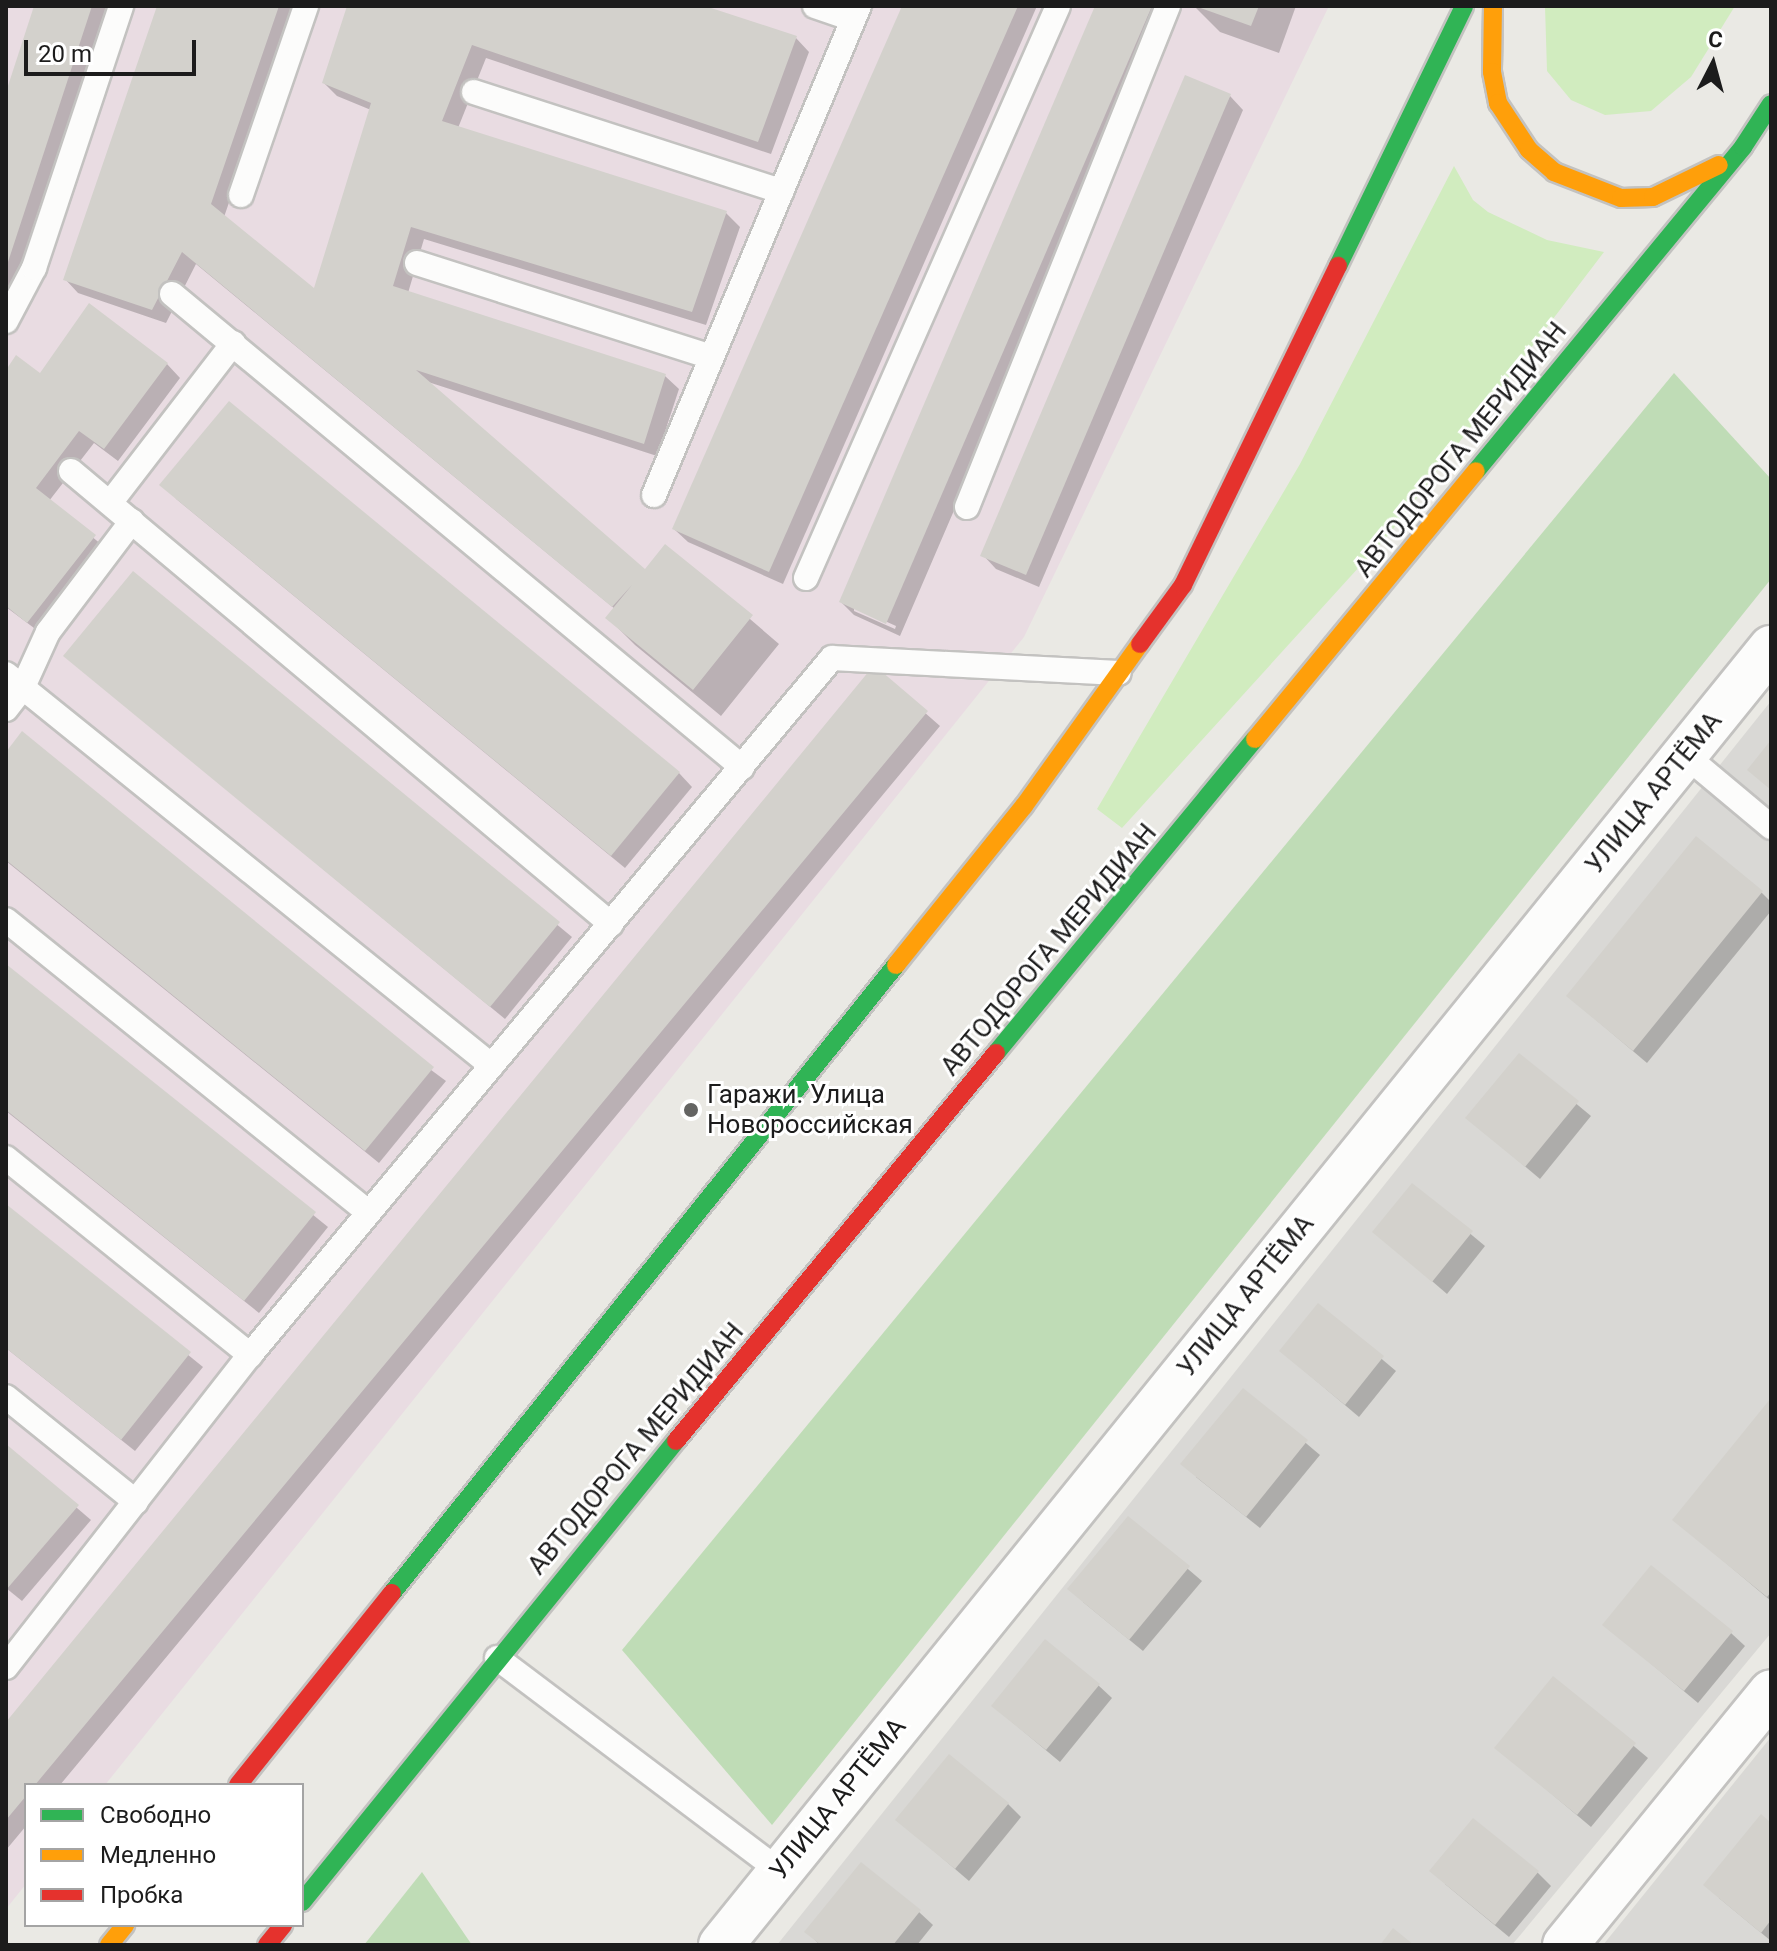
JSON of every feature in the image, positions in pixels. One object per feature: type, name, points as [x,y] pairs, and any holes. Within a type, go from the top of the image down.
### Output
[{"type":"main road","points":[[240,1783],[1024,806],[1183,585],[1464,6]]},
{"type":"main road","points":[[1493,6],[1492,72],[1498,103],[1520,139],[1554,172],[1621,198],[1653,197],[1709,173],[1743,147]]},
{"type":"main road","name":"АВТОДОРОГА МЕРИДИАН","points":[[304,1899],[497,1658],[1743,147],[1771,104]]},
{"type":"main road","points":[[109,1945],[123,1927]]},
{"type":"main road","points":[[267,1945],[281,1927]]},
{"type":"street","name":"УЛИЦА АРТЁМА","points":[[721,1945],[1771,648]]},
{"type":"street","points":[[1565,1945],[1771,1692]]},
{"type":"lane","points":[[6,321],[34,268],[121,6]]},
{"type":"lane","points":[[241,195],[306,6]]},
{"type":"lane","points":[[654,495],[856,13],[815,6]]},
{"type":"lane","points":[[806,578],[1058,6]]},
{"type":"lane","points":[[967,507],[1168,6]]},
{"type":"lane","points":[[474,92],[781,191]]},
{"type":"lane","points":[[417,263],[711,357]]},
{"type":"lane","points":[[172,294],[742,767]]},
{"type":"lane","points":[[110,503],[233,343]]},
{"type":"lane","points":[[71,471],[611,924]]},
{"type":"lane","points":[[6,709],[14,680],[132,521]]},
{"type":"lane","points":[[11,1650],[136,1502],[250,1355],[832,658],[1119,673]]},
{"type":"lane","points":[[14,680],[492,1066]]},
{"type":"lane","points":[[1685,755],[1771,827]]},
{"type":"lane","points":[[6,920],[369,1213]]},
{"type":"lane","points":[[6,1158],[250,1355]]},
{"type":"lane","points":[[6,1397],[136,1502]]},
{"type":"lane","points":[[497,1658],[780,1871]]},
{"type":"shaded area","points":[[6,6],[1329,6],[1024,637],[107,1783],[24,1783],[24,1886],[6,1909]]},
{"type":"shaded area","points":[[1771,701],[1771,1633],[1512,1945],[777,1945]]},
{"type":"shaded area","points":[[1771,1737],[1771,1945],[1603,1945]]},
{"type":"green space","points":[[1545,6],[1735,6],[1691,77],[1651,111],[1605,115],[1571,100],[1547,71]]},
{"type":"green space","points":[[1454,166],[1473,200],[1488,212],[1547,240],[1604,252],[1390,533],[1122,828],[1097,809],[1300,464]]},
{"type":"green space","points":[[1674,373],[1771,479],[1771,579],[772,1825],[622,1650]]},
{"type":"green space","points":[[422,1872],[472,1945],[364,1945]]},
{"type":"building","points":[[34,6],[92,6],[7,265],[6,92]]},
{"type":"building","points":[[157,6],[279,6],[211,204],[314,288],[371,103],[322,83],[347,6],[705,6],[797,36],[758,142],[472,45],[442,121],[727,211],[692,312],[411,227],[393,286],[666,374],[644,444],[416,370],[645,569],[665,544],[753,615],[693,690],[605,618],[632,585],[612,607],[182,252],[152,310],[63,280]]},
{"type":"building","points":[[902,6],[1018,6],[769,572],[672,529]]},
{"type":"building","points":[[1095,6],[1152,6],[886,624],[839,602]]},
{"type":"building","points":[[1195,6],[1259,6],[1251,26]]},
{"type":"building","points":[[1185,75],[1231,94],[1026,575],[980,556]]},
{"type":"building","points":[[89,303],[168,363],[104,449],[79,431],[36,488],[96,535],[27,623],[6,606],[6,370],[16,355],[40,373]]},
{"type":"building","points":[[229,401],[680,772],[611,856],[159,485]]},
{"type":"building","points":[[133,571],[560,922],[490,1007],[63,656]]},
{"type":"building","points":[[874,665],[928,711],[37,1783],[24,1783],[24,1798],[6,1820],[6,1722]]},
{"type":"building","points":[[22,731],[434,1067],[365,1151],[6,860],[6,752]]},
{"type":"building","points":[[1771,740],[1771,790],[1747,770]]},
{"type":"building","points":[[1696,836],[1763,891],[1633,1051],[1566,996]]},
{"type":"building","points":[[6,964],[316,1212],[244,1301],[6,1110]]},
{"type":"building","points":[[1519,1053],[1579,1101],[1525,1167],[1465,1118]]},
{"type":"building","points":[[1412,1183],[1473,1231],[1432,1282],[1372,1232]]},
{"type":"building","points":[[6,1204],[191,1352],[121,1440],[6,1348]]},
{"type":"building","points":[[1318,1303],[1384,1356],[1345,1405],[1279,1351]]},
{"type":"building","points":[[1243,1388],[1308,1440],[1246,1517],[1180,1464]]},
{"type":"building","points":[[1771,1398],[1771,1592],[1767,1597],[1672,1520]]},
{"type":"building","points":[[6,1444],[79,1505],[6,1590]]},
{"type":"building","points":[[1128,1516],[1190,1566],[1129,1640],[1067,1589]]},
{"type":"building","points":[[1651,1565],[1733,1631],[1684,1691],[1602,1625]]},
{"type":"building","points":[[1045,1639],[1100,1684],[1046,1750],[991,1706]]},
{"type":"building","points":[[1553,1676],[1636,1743],[1577,1815],[1494,1748]]},
{"type":"building","points":[[949,1754],[1009,1803],[955,1869],[895,1820]]},
{"type":"building","points":[[1761,1814],[1771,1823],[1771,1920],[1761,1933],[1703,1885]]},
{"type":"building","points":[[1473,1818],[1539,1871],[1495,1925],[1429,1871]]},
{"type":"building","points":[[861,1862],[921,1910],[893,1945],[821,1945],[804,1932]]},
{"type":"building","points":[[1393,1928],[1414,1945],[1380,1945]]},
{"type":"traffic: fast","points":[[1338,266],[1464,6]]},
{"type":"traffic: fast","points":[[1476,471],[1743,147],[1771,104]]},
{"type":"traffic: fast","points":[[996,1053],[1255,739]]},
{"type":"traffic: fast","points":[[392,1593],[896,965]]},
{"type":"traffic: fast","points":[[304,1900],[676,1441]]},
{"type":"traffic: slow","points":[[1493,6],[1492,72],[1498,103],[1529,150],[1554,172],[1621,198],[1653,197],[1719,165]]},
{"type":"traffic: slow","points":[[1255,739],[1476,471]]},
{"type":"traffic: slow","points":[[896,965],[1024,806],[1140,644]]},
{"type":"traffic: slow","points":[[109,1945],[123,1927]]},
{"type":"traffic: jam","points":[[1140,644],[1183,585],[1338,266]]},
{"type":"traffic: jam","points":[[676,1441],[996,1053]]},
{"type":"traffic: jam","points":[[240,1783],[392,1593]]},
{"type":"traffic: jam","points":[[267,1945],[281,1927]]},
{"type":"place","name":"Гаражи. Улица Новороссийская","points":[[691,1110]]}]
